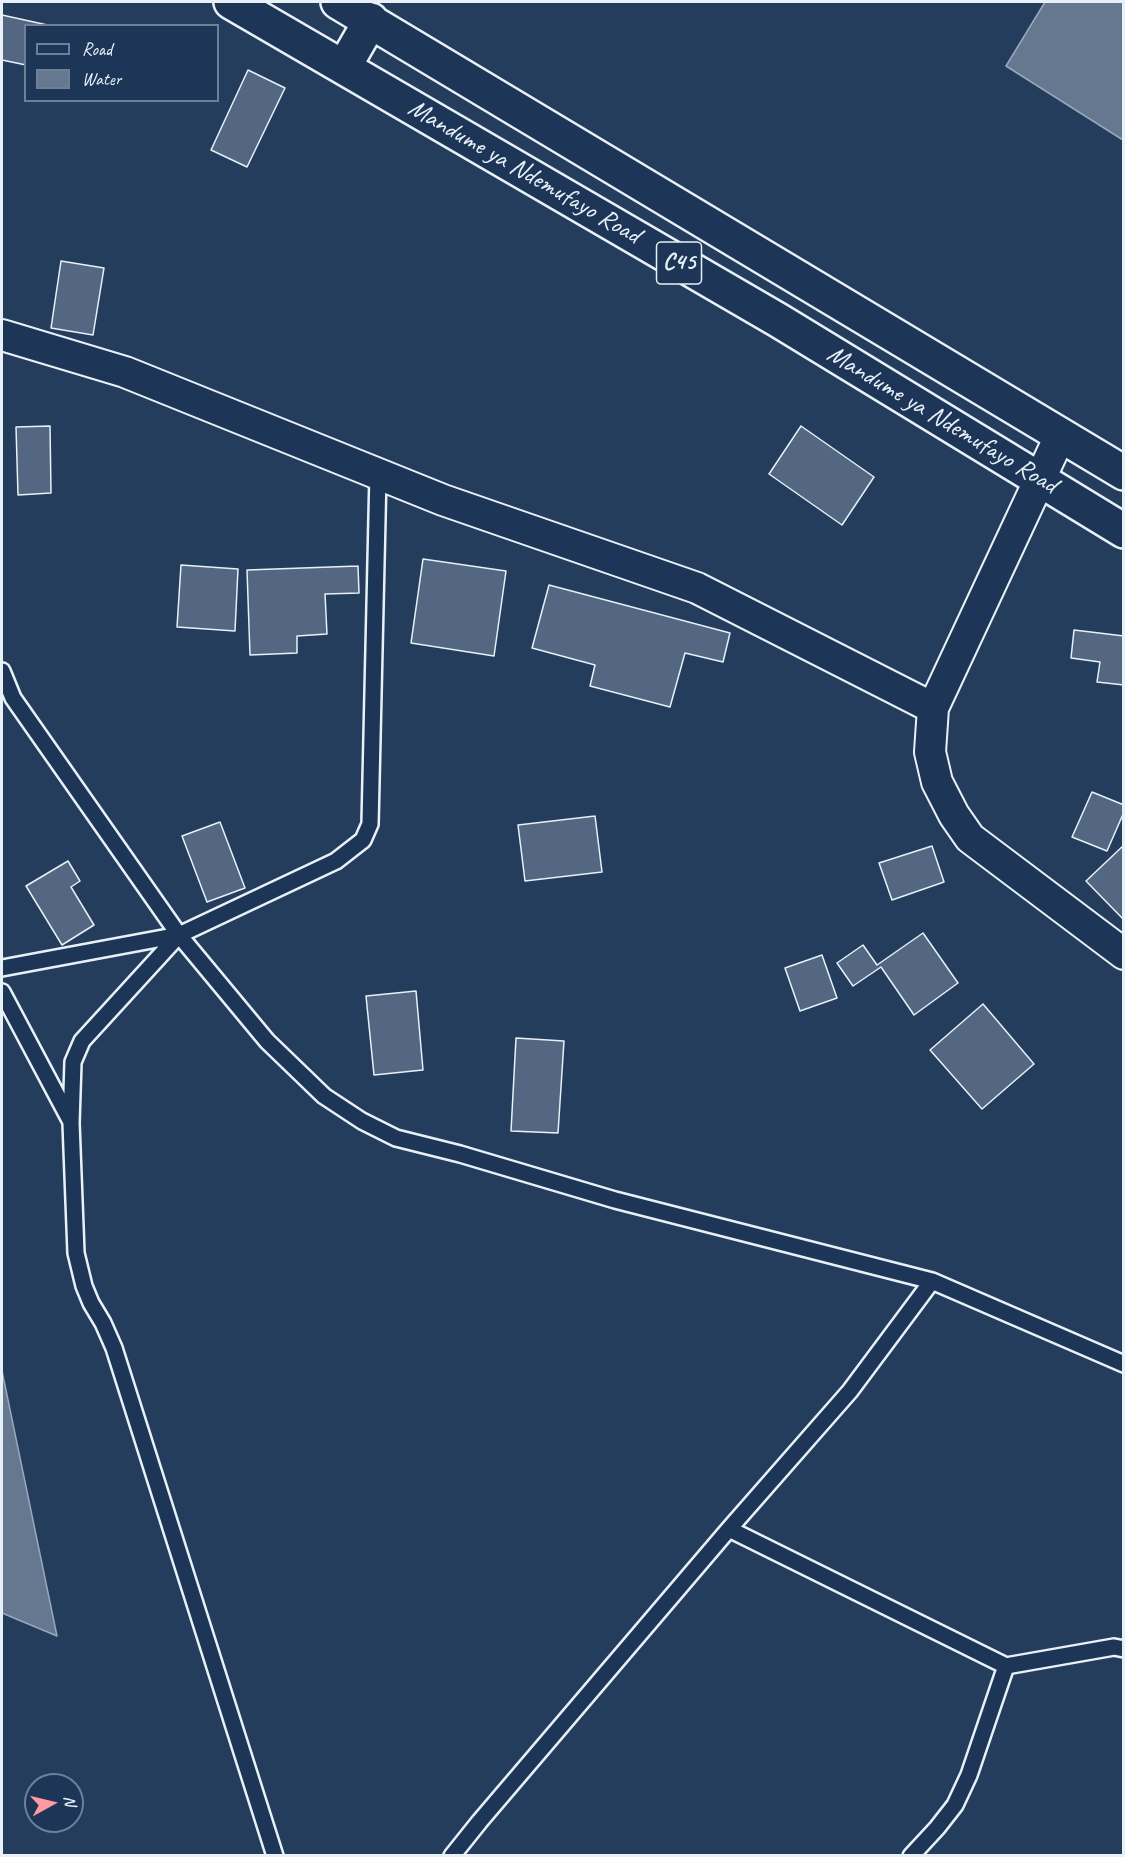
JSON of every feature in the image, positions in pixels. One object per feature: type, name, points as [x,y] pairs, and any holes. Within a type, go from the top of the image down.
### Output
[{"type":"main road","name":"Mandume ya Ndemufayo Road","points":[[231,2],[777,320],[1124,531]]},
{"type":"main road","name":"Mandume ya Ndemufayo Road","points":[[338,2],[1124,473]]},
{"type":"main road","points":[[344,67],[371,20]]},
{"type":"street","points":[[2,335],[125,372],[443,500],[697,588],[933,708]]},
{"type":"street","points":[[1060,436],[933,708],[930,752],[937,782],[954,815],[970,838],[1124,954]]},
{"type":"lane","points":[[2,968],[178,935],[336,861],[363,840],[369,824],[378,474]]},
{"type":"lane","points":[[2,671],[14,698],[178,935],[267,1041],[324,1096],[362,1121],[396,1138],[460,1154],[615,1200],[932,1281],[1124,1364]]},
{"type":"lane","points":[[178,935],[82,1041],[72,1062],[71,1123],[76,1253],[84,1286],[114,1348],[275,1856]]},
{"type":"lane","points":[[2,992],[71,1123]]},
{"type":"lane","points":[[452,1856],[729,1529],[850,1391],[932,1281]]},
{"type":"lane","points":[[729,1529],[1006,1666],[1114,1647],[1124,1650]]},
{"type":"lane","points":[[911,1856],[938,1828],[954,1805],[969,1775],[1006,1666]]},
{"type":"water","points":[[1045,2],[1123,2],[1123,140],[1006,66]]},
{"type":"water","points":[[2,1371],[57,1636],[2,1613]]},
{"type":"building","points":[[2,15],[43,24],[24,24],[24,65],[2,60]]},
{"type":"building","points":[[248,70],[285,88],[247,167],[211,150]]},
{"type":"building","points":[[61,261],[104,268],[93,335],[51,328]]},
{"type":"building","points":[[50,426],[51,493],[18,495],[16,427]]},
{"type":"building","points":[[801,426],[874,477],[842,525],[769,474]]},
{"type":"building","points":[[423,559],[506,571],[494,656],[411,643]]},
{"type":"building","points":[[181,565],[238,569],[235,631],[177,627]]},
{"type":"building","points":[[358,566],[359,593],[325,594],[327,634],[297,636],[297,653],[250,655],[247,570]]},
{"type":"building","points":[[549,585],[730,633],[723,662],[685,653],[670,707],[590,686],[595,665],[532,648]]},
{"type":"building","points":[[1074,630],[1124,636],[1124,685],[1097,682],[1100,662],[1071,658]]},
{"type":"building","points":[[1092,792],[1124,805],[1124,812],[1107,851],[1072,837]]},
{"type":"building","points":[[595,816],[602,872],[525,881],[518,825]]},
{"type":"building","points":[[220,822],[245,888],[207,902],[182,836]]},
{"type":"building","points":[[1124,845],[1124,920],[1086,881]]},
{"type":"building","points":[[932,846],[944,882],[892,900],[879,863]]},
{"type":"building","points":[[68,861],[80,881],[71,887],[94,925],[62,945],[26,886]]},
{"type":"building","points":[[923,933],[958,983],[914,1015],[881,967],[853,986],[837,963],[863,945],[877,965]]},
{"type":"building","points":[[822,955],[837,998],[800,1011],[785,968]]},
{"type":"building","points":[[416,991],[423,1070],[374,1075],[366,996]]},
{"type":"building","points":[[983,1004],[1034,1064],[982,1109],[930,1050]]},
{"type":"building","points":[[516,1038],[564,1041],[558,1133],[511,1131]]}]
